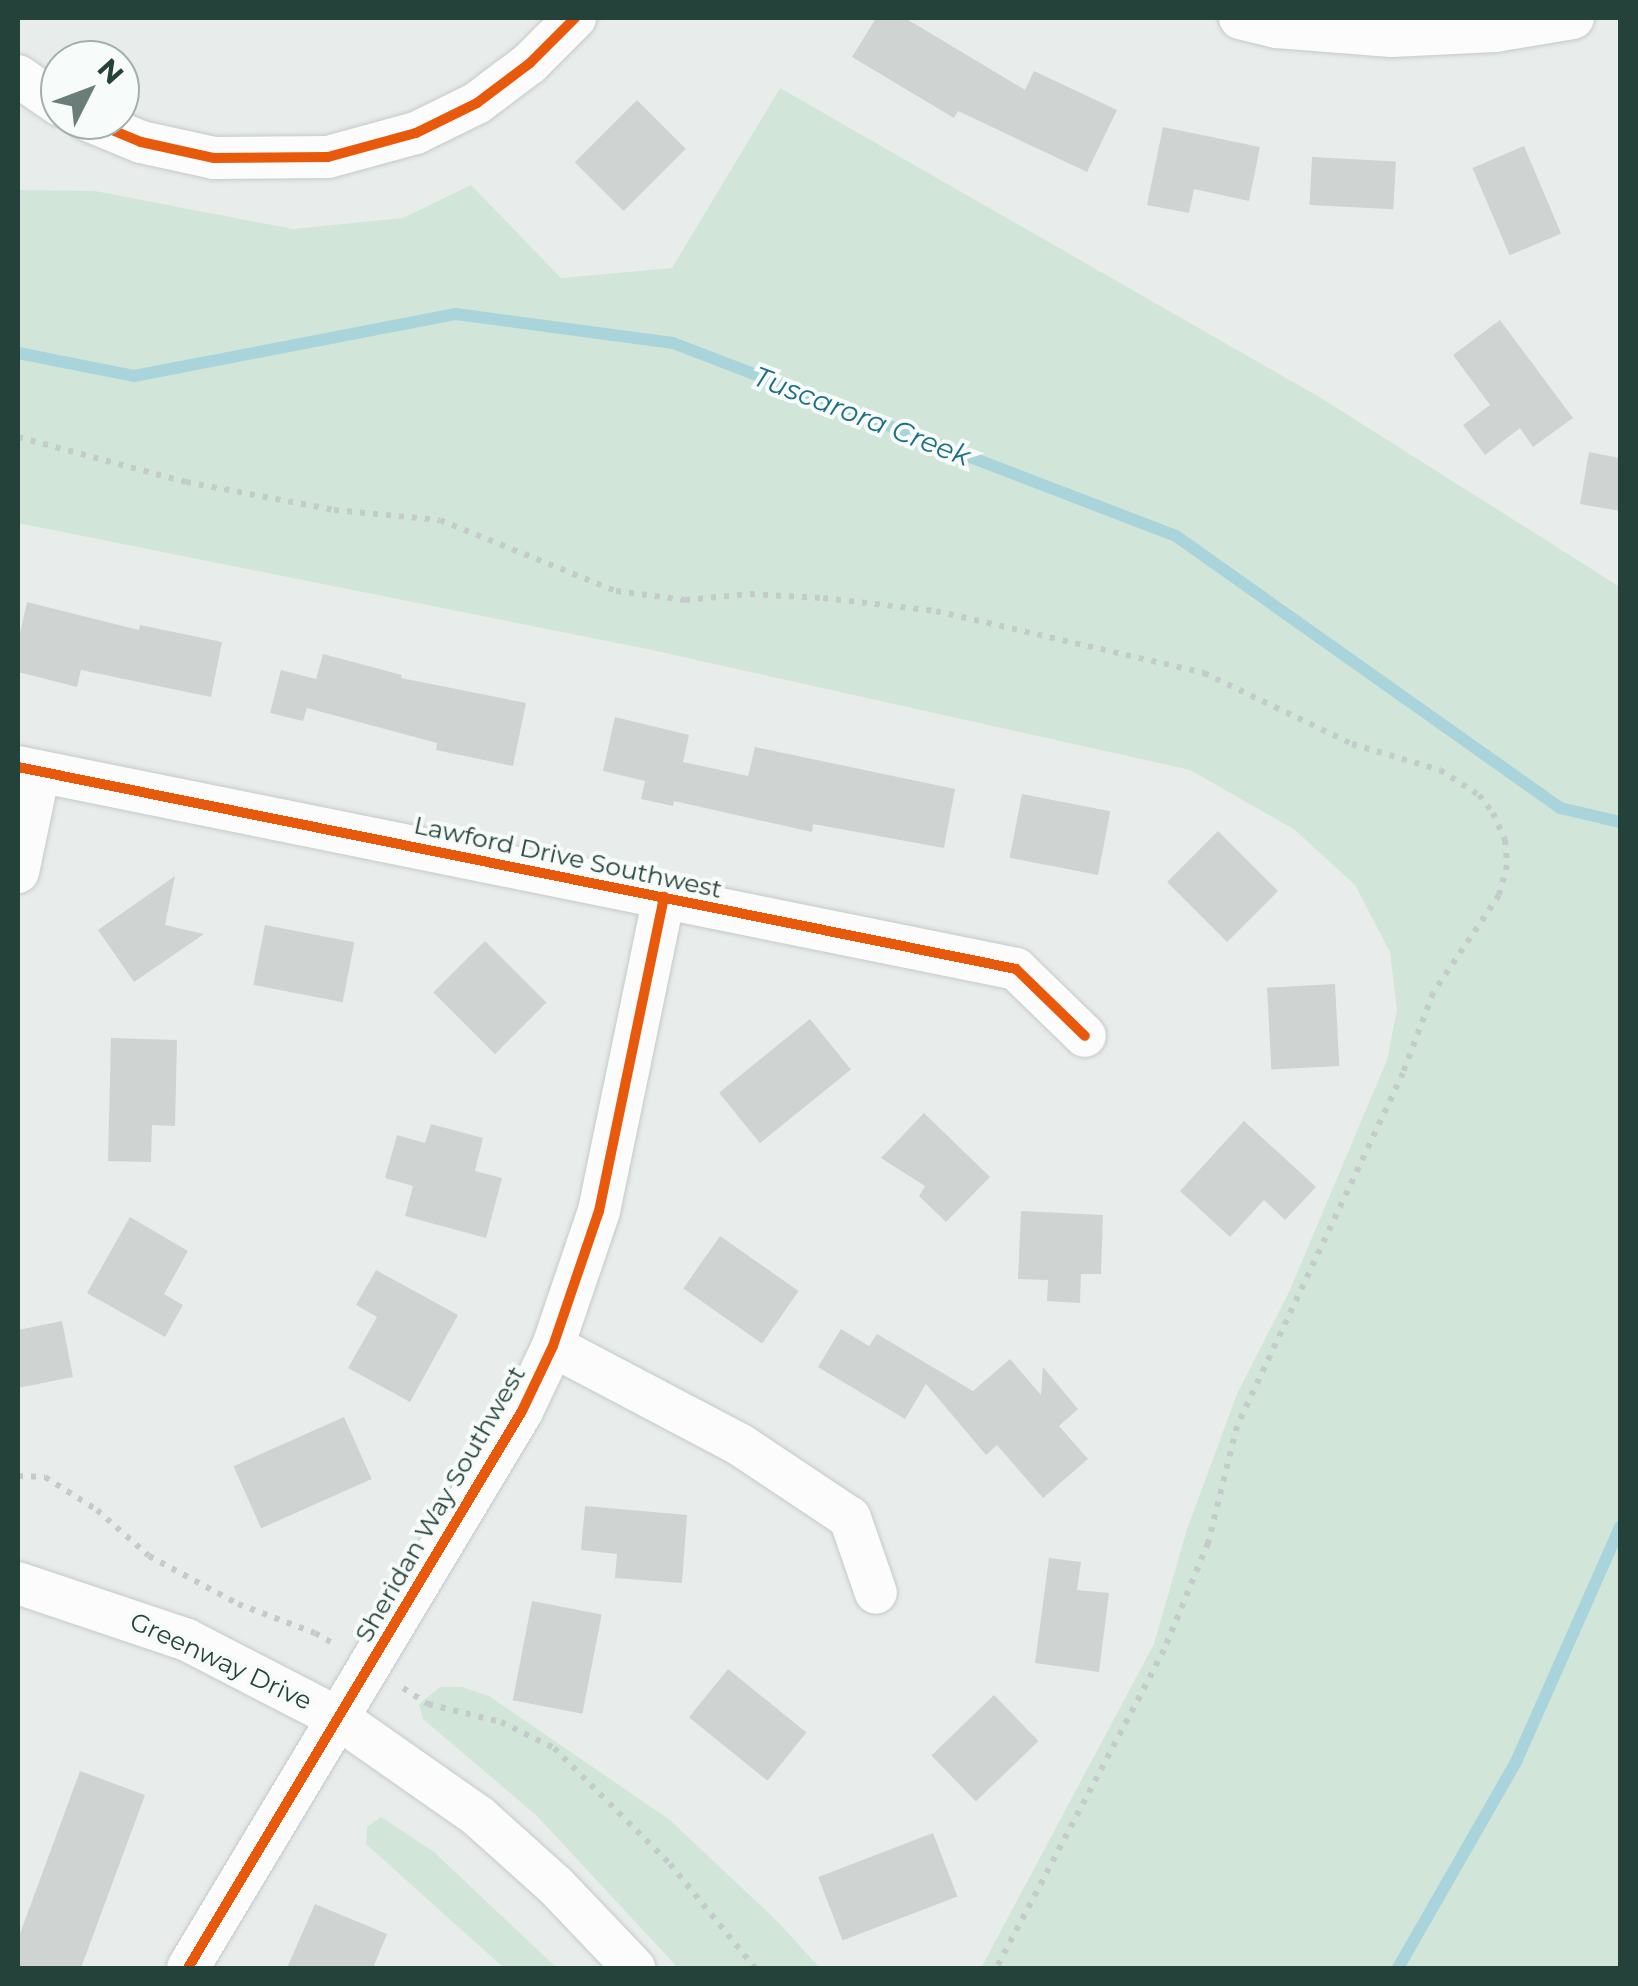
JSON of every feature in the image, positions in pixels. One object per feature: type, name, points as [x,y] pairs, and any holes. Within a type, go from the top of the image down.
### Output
[{"type":"street","points":[[136,140],[214,158],[292,161],[328,157],[416,133],[477,103],[530,63],[575,18]]},
{"type":"street","points":[[1240,18],[1277,27],[1392,36],[1494,31],[1574,18]]},
{"type":"street","points":[[18,76],[40,91]]},
{"type":"street","points":[[18,872],[28,770]]},
{"type":"street","name":"Lawford Drive Southwest","points":[[28,770],[1016,969],[1085,1036]]},
{"type":"street","name":"Sheridan Way Southwest","points":[[188,1968],[522,1411],[553,1346],[599,1210],[664,897]]},
{"type":"street","points":[[553,1346],[739,1444],[850,1518],[876,1593]]},
{"type":"street","name":"Greenway Drive","points":[[18,1583],[187,1640],[338,1718],[478,1816],[555,1885],[634,1968]]},
{"type":"path","points":[[18,1476],[45,1477],[97,1510],[150,1556],[238,1604],[315,1633],[428,1704],[500,1722],[554,1748],[670,1864],[755,1968]]},
{"type":"green space","points":[[780,88],[1321,398],[1620,587],[1620,1968],[981,1968],[1154,1644],[1187,1529],[1237,1394],[1289,1292],[1387,1060],[1397,1010],[1390,952],[1355,885],[1295,830],[1190,770],[652,650],[18,523],[18,190],[95,191],[293,229],[403,218],[471,185],[561,278],[672,268]]},
{"type":"green space","points":[[440,1687],[462,1687],[489,1696],[670,1820],[777,1921],[820,1968],[678,1968],[537,1816],[423,1719],[419,1704]]},
{"type":"green space","points":[[381,1817],[434,1852],[557,1968],[504,1968],[366,1844],[367,1827]]},
{"type":"building","points":[[876,18],[905,18],[1025,90],[1034,71],[1117,110],[1087,172],[958,111],[954,118],[852,57]]},
{"type":"building","points":[[637,100],[686,149],[624,211],[575,162]]},
{"type":"building","points":[[1163,127],[1260,147],[1249,201],[1194,189],[1189,213],[1147,205]]},
{"type":"building","points":[[1524,146],[1561,233],[1510,255],[1472,168]]},
{"type":"building","points":[[1312,157],[1396,161],[1393,209],[1309,205]]},
{"type":"building","points":[[1500,320],[1573,418],[1533,447],[1520,428],[1485,455],[1463,425],[1490,405],[1453,355]]},
{"type":"building","points":[[1589,452],[1620,458],[1620,511],[1580,504]]},
{"type":"building","points":[[27,602],[139,630],[140,625],[222,642],[211,697],[81,670],[77,687],[18,672],[18,642]]},
{"type":"building","points":[[323,654],[402,675],[401,678],[526,703],[513,766],[436,750],[437,743],[307,708],[303,721],[270,713],[281,670],[316,679]]},
{"type":"building","points":[[615,717],[689,735],[683,762],[748,776],[755,747],[955,789],[944,848],[813,824],[812,832],[674,801],[673,806],[641,799],[645,781],[603,771]]},
{"type":"building","points":[[1022,794],[1110,811],[1098,875],[1010,858]]},
{"type":"building","points":[[1218,831],[1278,891],[1227,942],[1167,882]]},
{"type":"building","points":[[175,876],[165,925],[204,934],[134,982],[98,930]]},
{"type":"building","points":[[265,925],[354,942],[343,1002],[253,985]]},
{"type":"building","points":[[485,941],[547,1003],[495,1054],[433,993]]},
{"type":"building","points":[[1335,984],[1339,1066],[1271,1069],[1267,988]]},
{"type":"building","points":[[810,1019],[851,1070],[760,1143],[719,1093]]},
{"type":"building","points":[[111,1038],[177,1040],[175,1126],[152,1125],[151,1162],[108,1161]]},
{"type":"building","points":[[924,1113],[990,1177],[946,1222],[919,1196],[925,1186],[881,1158]]},
{"type":"building","points":[[1244,1121],[1316,1187],[1285,1220],[1264,1200],[1230,1237],[1180,1191]]},
{"type":"building","points":[[431,1124],[483,1138],[475,1171],[502,1178],[486,1238],[405,1216],[413,1186],[385,1178],[397,1135],[425,1143]]},
{"type":"building","points":[[1021,1211],[1103,1215],[1101,1274],[1081,1274],[1080,1303],[1047,1301],[1048,1280],[1018,1279]]},
{"type":"building","points":[[130,1217],[188,1251],[164,1294],[183,1305],[165,1337],[87,1293]]},
{"type":"building","points":[[720,1236],[799,1291],[762,1343],[683,1288]]},
{"type":"building","points":[[376,1270],[458,1315],[410,1402],[348,1368],[377,1317],[356,1305]]},
{"type":"building","points":[[62,1321],[73,1377],[18,1388],[18,1330]]},
{"type":"building","points":[[841,1329],[869,1346],[877,1334],[973,1391],[1010,1359],[1041,1395],[1043,1367],[1078,1409],[1059,1426],[1088,1459],[1043,1498],[997,1445],[986,1455],[926,1384],[905,1419],[818,1367]]},
{"type":"building","points":[[344,1417],[372,1479],[261,1528],[233,1466]]},
{"type":"building","points":[[585,1506],[687,1515],[682,1583],[615,1578],[617,1554],[581,1550]]},
{"type":"building","points":[[1049,1558],[1081,1562],[1077,1590],[1109,1593],[1099,1672],[1035,1663]]},
{"type":"building","points":[[532,1601],[602,1615],[582,1714],[513,1700]]},
{"type":"building","points":[[728,1669],[806,1733],[767,1781],[689,1717]]},
{"type":"building","points":[[994,1695],[1038,1741],[976,1801],[931,1755]]},
{"type":"building","points":[[80,1771],[145,1795],[81,1968],[18,1968],[18,1939]]},
{"type":"building","points":[[933,1833],[957,1896],[843,1941],[818,1877]]},
{"type":"building","points":[[315,1904],[387,1934],[373,1968],[287,1968]]},
{"type":"waterway","name":"Tuscarora Creek","points":[[18,353],[134,376],[456,314],[673,343],[1176,536],[1560,808],[1620,822]]},
{"type":"waterway","points":[[1398,1968],[1516,1762],[1620,1527]]},
{"type":"cycle path","points":[[136,140],[214,158],[328,157],[416,133],[477,103],[530,63],[575,18]]},
{"type":"cycle path","points":[[18,767],[1016,969],[1085,1036]]},
{"type":"cycle path","points":[[188,1968],[522,1411],[553,1346],[599,1211],[664,897]]}]
